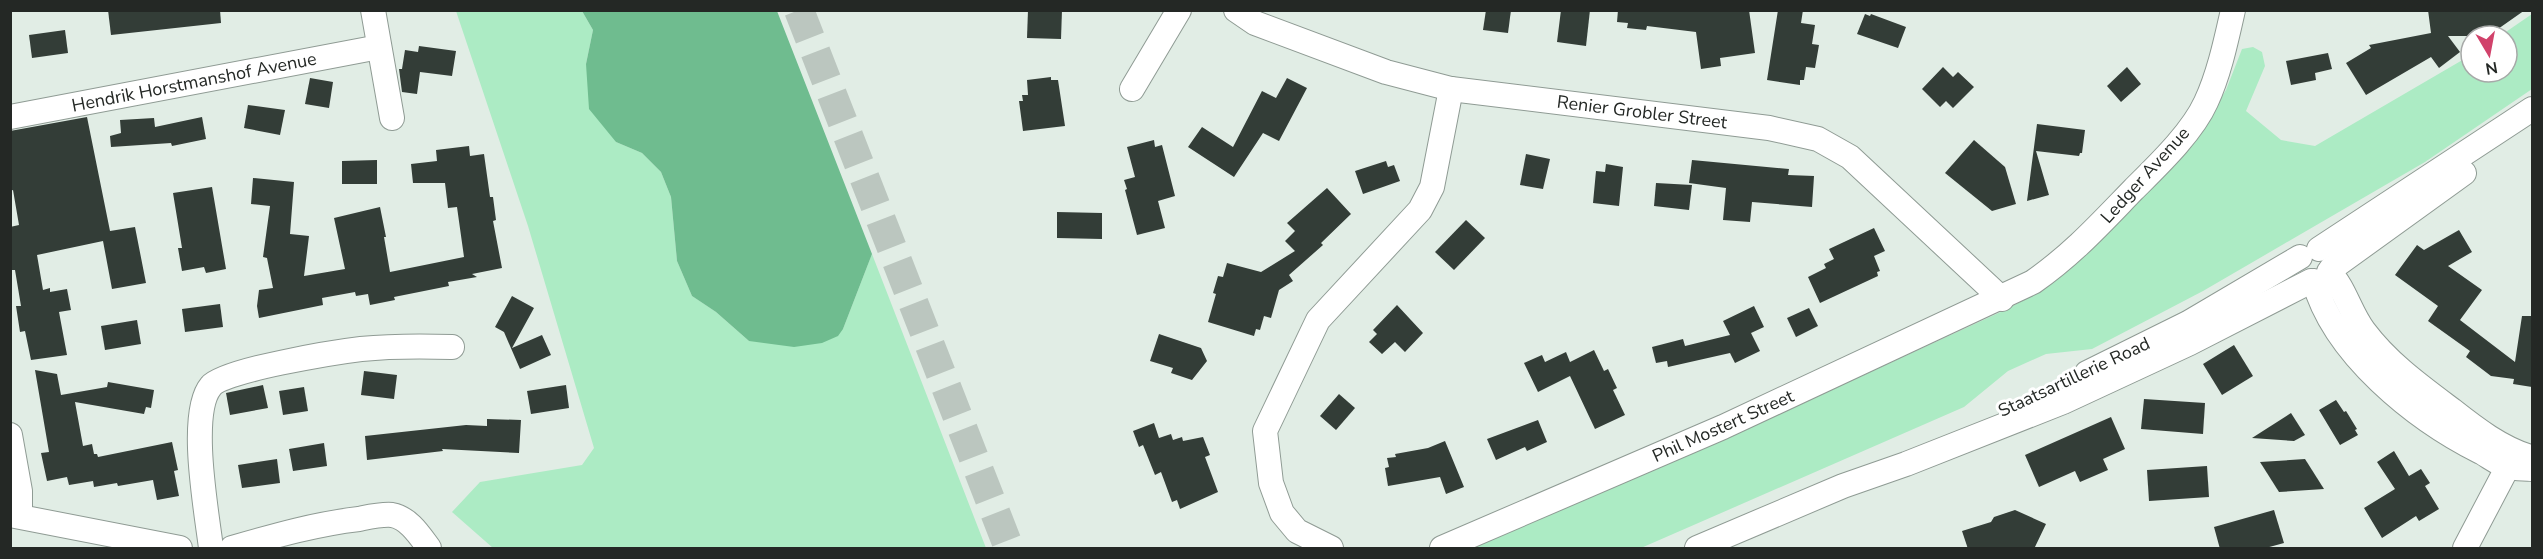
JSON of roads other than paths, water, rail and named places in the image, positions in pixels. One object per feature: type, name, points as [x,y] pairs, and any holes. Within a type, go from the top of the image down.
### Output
[{"type":"street","points":[[373,10],[392,118]]},
{"type":"street","points":[[1132,89],[1179,10]]},
{"type":"street","name":"Renier Grobler Street","points":[[1236,10],[1255,23],[1386,72],[1451,89],[1769,128],[1818,139],[1850,157],[2002,299]]},
{"type":"street","name":"Ledger Avenue","points":[[2002,299],[2033,282],[2063,261],[2159,164],[2186,132],[2206,103],[2234,10]]},
{"type":"street","name":"Hendrik Horstmanshof Avenue","points":[[10,117],[379,47]]},
{"type":"street","points":[[1331,549],[1297,531],[1282,513],[1271,483],[1265,431],[1318,320],[1426,201],[1432,187],[1451,89]]},
{"type":"street","name":"Staatsartillerie Road","points":[[2317,268],[2532,109]]},
{"type":"street","name":"Staatsartillerie Road","points":[[1697,549],[1843,486],[1906,464],[2063,402],[2190,343],[2317,268],[2532,125]]},
{"type":"street","points":[[2317,268],[2320,300],[2334,326],[2384,385],[2439,428],[2522,462],[2465,549]]},
{"type":"street","name":"Phil Mostert Street","points":[[1442,549],[1723,427],[2002,299]]},
{"type":"street","points":[[211,549],[200,432],[205,400],[210,386],[221,378],[244,371],[359,349],[452,347]]},
{"type":"street","points":[[10,435],[20,490],[15,516],[84,539],[180,549]]},
{"type":"street","points":[[232,549],[300,529],[391,515],[402,519],[415,530],[429,549]]},
{"type":"tunnel","points":[[799,10],[1009,548]]}]
